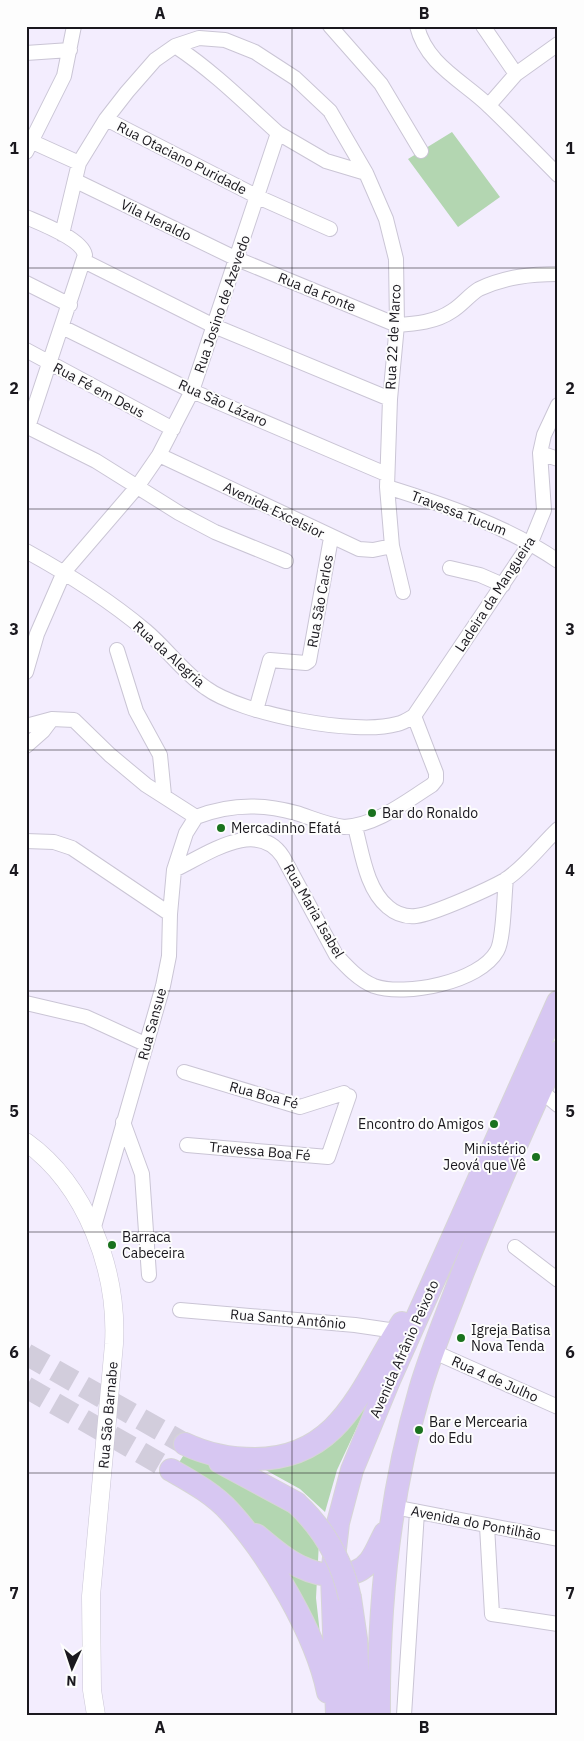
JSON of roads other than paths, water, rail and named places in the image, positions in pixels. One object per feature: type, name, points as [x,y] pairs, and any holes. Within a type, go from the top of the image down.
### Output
[{"type":"main road","name":"Avenida Afrânio Peixoto","points":[[337,1715],[332,1575],[338,1523],[352,1470],[390,1378],[558,1002]]},
{"type":"main road","name":"Avenida Afrânio Peixoto","points":[[379,1715],[380,1624],[392,1515],[411,1424],[432,1351],[483,1221],[558,1052]]},
{"type":"main road","points":[[359,1715],[356,1639],[350,1598],[342,1569],[317,1524],[296,1503],[273,1488],[194,1449],[239,1459],[268,1459],[285,1457],[316,1444],[340,1422],[449,1248]]},
{"type":"main road","points":[[171,1470],[212,1496],[236,1519],[286,1559],[301,1568],[332,1575],[345,1574],[362,1568],[370,1561],[392,1515]]},
{"type":"main road","points":[[236,1519],[278,1581],[315,1647],[324,1675],[332,1715]]},
{"type":"street","points":[[74,26],[64,76],[28,144],[80,162]]},
{"type":"street","points":[[330,26],[381,84],[421,151]]},
{"type":"street","points":[[483,26],[516,74]]},
{"type":"street","points":[[420,27],[438,63],[488,105],[558,175]]},
{"type":"street","name":"Rua 22 de Marco","points":[[62,234],[80,162],[106,119],[155,60],[175,46],[200,38],[225,40],[256,52],[296,78],[330,111],[366,173],[386,219],[396,259],[397,325],[390,399],[386,480],[392,546],[403,592]]},
{"type":"street","points":[[488,105],[516,74],[558,44]]},
{"type":"street","points":[[175,46],[196,60],[227,86],[278,133],[326,161],[366,173]]},
{"type":"street","points":[[26,53],[70,50]]},
{"type":"street","name":"Rua Otaciano Puridade","points":[[106,119],[258,197],[330,229]]},
{"type":"street","name":"Rua Josino de Azevedo","points":[[26,672],[37,634],[64,572],[137,487],[174,429],[192,390],[278,133]]},
{"type":"street","name":"Vila Heraldo","points":[[76,181],[237,259]]},
{"type":"street","points":[[26,216],[62,234],[85,256],[214,326],[390,399]]},
{"type":"street","points":[[85,256],[28,427],[96,460],[137,487],[215,532],[286,561]]},
{"type":"street","name":"Rua da Fonte","points":[[237,259],[397,325]]},
{"type":"street","points":[[397,325],[438,318],[453,311],[478,290],[504,280],[527,274],[558,274]]},
{"type":"street","points":[[26,283],[70,305]]},
{"type":"street","name":"Rua São Lázaro","points":[[62,327],[386,480]]},
{"type":"street","name":"Rua Fé em Deus","points":[[26,350],[49,364],[174,429]]},
{"type":"street","name":"Ladeira da Mangueira","points":[[414,716],[551,513],[540,453],[548,421],[558,405]]},
{"type":"street","points":[[540,453],[558,459]]},
{"type":"street","name":"Avenida Excelsior","points":[[159,455],[331,538],[360,549],[373,550],[392,546]]},
{"type":"street","name":"Travessa Tucum","points":[[386,480],[531,542],[558,561]]},
{"type":"street","name":"Rua São Carlos","points":[[256,710],[270,660],[306,663],[309,661],[331,538]]},
{"type":"street","name":"Rua da Alegria","points":[[26,551],[64,572],[147,632],[207,689],[256,710],[323,723],[375,727],[397,724],[414,716]]},
{"type":"street","points":[[450,568],[480,575],[503,585]]},
{"type":"street","points":[[117,650],[136,711],[160,755],[164,795]]},
{"type":"street","points":[[26,726],[52,719],[74,720],[82,725],[110,755],[146,784],[196,817],[220,808],[243,806],[295,813],[332,826],[355,827],[384,815],[432,785],[436,780],[436,773],[414,716]]},
{"type":"street","points":[[26,746],[43,731],[52,719]]},
{"type":"street","name":"Rua Sansue","points":[[94,1230],[123,1122],[142,1063],[145,1044],[163,986],[169,956],[174,870],[186,833],[196,817]]},
{"type":"street","points":[[355,827],[370,879],[377,894],[387,906],[399,914],[415,916],[432,912],[506,879],[558,829]]},
{"type":"street","name":"Rua Maria Isabel","points":[[174,870],[248,837],[269,842],[278,848],[336,955],[344,964],[373,986],[409,989],[438,986],[456,979],[491,960],[499,945],[506,879]]},
{"type":"street","points":[[26,841],[54,842],[72,848],[170,914]]},
{"type":"street","points":[[26,1003],[86,1017],[145,1044]]},
{"type":"street","name":"Rua Boa Fé","points":[[184,1072],[300,1106],[347,1094]]},
{"type":"street","points":[[540,1090],[558,1105]]},
{"type":"street","name":"Travessa Boa Fé","points":[[187,1145],[328,1157],[347,1094]]},
{"type":"street","points":[[123,1122],[142,1174],[149,1275]]},
{"type":"street","name":"Rua São Barnabe","points":[[26,1142],[39,1152],[66,1181],[94,1230],[110,1285],[115,1326],[91,1596],[92,1690],[96,1715]]},
{"type":"street","points":[[514,1247],[557,1278]]},
{"type":"street","name":"Rua Santo Antônio","points":[[180,1310],[355,1325],[396,1331]]},
{"type":"street","name":"Rua 4 de Julho","points":[[432,1351],[558,1407]]},
{"type":"street","points":[[404,1715],[417,1512]]},
{"type":"street","name":"Avenida do Pontilhão","points":[[392,1515],[417,1512],[558,1540]]},
{"type":"street","points":[[488,1526],[492,1614],[558,1624]]},
{"type":"tunnel","points":[[26,1354],[185,1444]]},
{"type":"tunnel","points":[[26,1387],[171,1470]]},
{"type":"place","name":"Bar do Ronaldo","points":[[372,813]]},
{"type":"place","name":"Mercadinho Efatá","points":[[221,828]]},
{"type":"place","name":"Encontro do Amigos","points":[[494,1124]]},
{"type":"place","name":"Ministério Jeová que Vê","points":[[536,1157]]},
{"type":"place","name":"Barraca Cabeceira","points":[[112,1245]]},
{"type":"place","name":"Igreja Batisa Nova Tenda","points":[[461,1338]]},
{"type":"place","name":"Bar e Mercearia do Edu","points":[[419,1430]]}]
